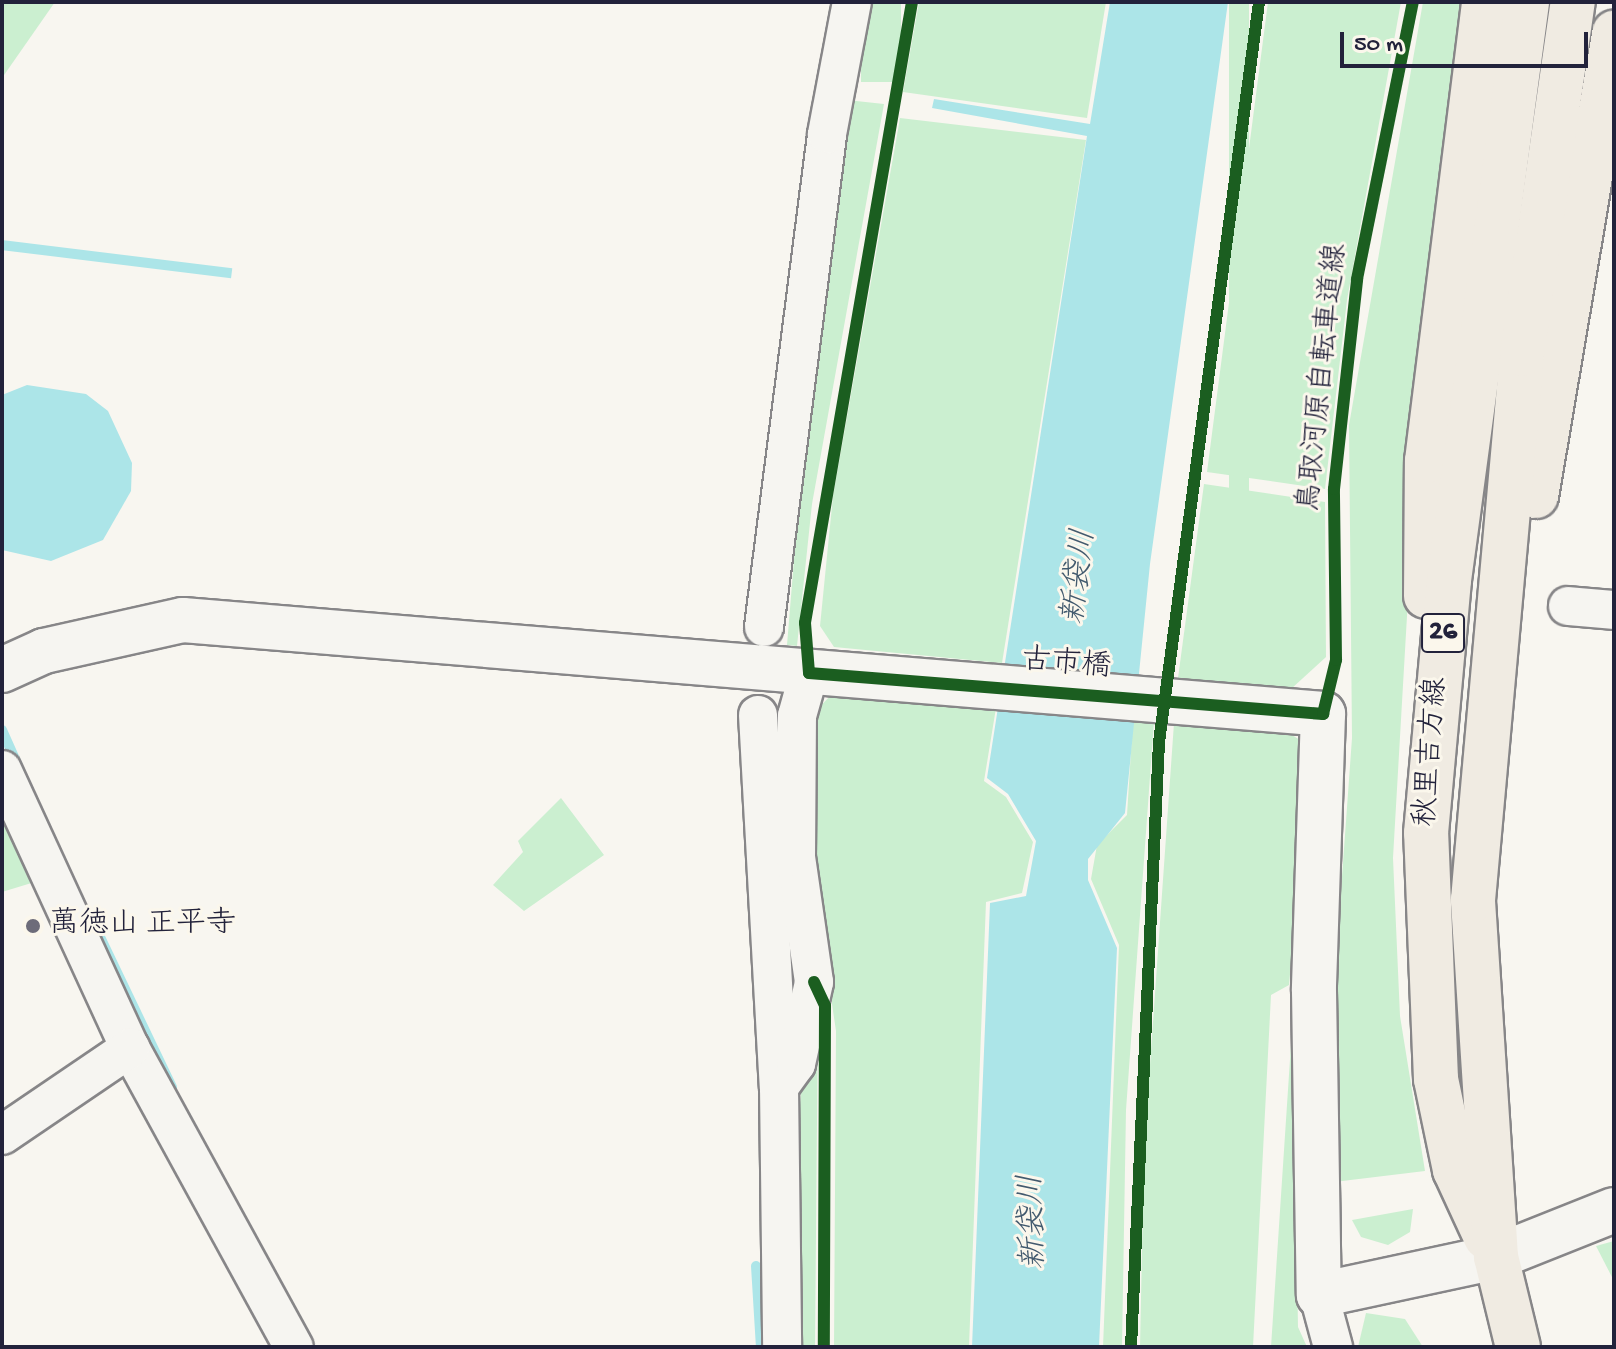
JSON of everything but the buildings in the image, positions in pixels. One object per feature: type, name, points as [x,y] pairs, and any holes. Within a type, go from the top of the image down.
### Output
[{"type":"main road","points":[[1431,726],[1426,477],[1484,2]]},
{"type":"main road","name":"秋里吉方線","points":[[1496,1257],[1455,1170],[1436,1079],[1424,926],[1431,726],[1527,2]]},
{"type":"main road","name":"秋里吉方線","points":[[1518,1347],[1496,1257],[1473,955],[1477,827],[1522,354],[1573,2]]},
{"type":"main road","points":[[1477,827],[1614,33]]},
{"type":"street","points":[[764,627],[827,134],[852,2]]},
{"type":"street","points":[[1568,606],[1614,610]]},
{"type":"street","name":"古市橋","points":[[2,670],[44,651],[183,620],[1323,714],[1314,991],[1319,1295]]},
{"type":"street","points":[[779,1087],[796,1064],[814,982],[796,857],[797,716],[828,674]]},
{"type":"street","points":[[758,715],[779,1087],[772,1341]]},
{"type":"street","points":[[2,770],[130,1048],[294,1347]]},
{"type":"street","points":[[2,1135],[130,1048]]},
{"type":"street","points":[[1333,1347],[1319,1295],[1496,1257],[1614,1210]]},
{"type":"green space","points":[[5,2],[55,2],[2,78],[2,6]]},
{"type":"green space","points":[[861,2],[901,2],[901,82],[861,82]]},
{"type":"green space","points":[[919,2],[1106,2],[1087,118],[903,92]]},
{"type":"green space","points":[[1229,2],[1249,2],[1249,680],[1229,680]]},
{"type":"green space","points":[[1268,2],[1401,2],[1347,300],[1325,489],[1207,472]]},
{"type":"green space","points":[[1423,2],[1463,2],[1422,357],[1393,858],[1400,1016],[1425,1171],[1334,1182],[1339,918],[1352,738],[1349,425]]},
{"type":"green space","points":[[847,100],[884,104],[812,504],[797,646],[787,645],[804,438]]},
{"type":"green space","points":[[900,118],[1086,140],[1002,663],[834,647],[820,626],[833,496]]},
{"type":"green space","points":[[1204,484],[1325,502],[1326,657],[1291,689],[1178,678]]},
{"type":"green space","points":[[832,694],[996,708],[984,781],[1006,797],[1033,842],[1022,893],[986,902],[969,1347],[834,1347],[836,1031],[815,889],[812,715]]},
{"type":"green space","points":[[1133,719],[1154,721],[1126,1110],[1122,1347],[1103,1347],[1119,945],[1091,879],[1097,845],[1127,815]]},
{"type":"green space","points":[[1174,723],[1287,732],[1305,743],[1310,761],[1289,985],[1271,995],[1253,1347],[1140,1347],[1144,1150]]},
{"type":"green space","points":[[561,798],[604,855],[524,911],[493,885],[523,852],[518,841]]},
{"type":"green space","points":[[2,804],[38,881],[2,892]]},
{"type":"green space","points":[[818,1010],[815,1347],[801,1347],[796,1158],[803,1065]]},
{"type":"green space","points":[[1293,1014],[1298,1327],[1307,1347],[1271,1347]]},
{"type":"green space","points":[[1413,1209],[1410,1232],[1388,1245],[1361,1237],[1352,1220]]},
{"type":"green space","points":[[1614,1241],[1614,1281],[1596,1246]]},
{"type":"green space","points":[[1366,1313],[1405,1319],[1423,1347],[1358,1347]]},
{"type":"water","name":"新袋川","points":[[1110,2],[1228,2],[1150,564],[1125,813],[1088,859],[1088,880],[1117,948],[1099,1347],[972,1347],[990,903],[1026,896],[1036,841],[1008,794],[987,778],[1087,136],[932,108],[934,99],[1090,124]]},
{"type":"water","points":[[2,240],[232,268],[231,278],[2,250]]},
{"type":"water","points":[[27,385],[86,394],[108,411],[132,463],[131,491],[103,540],[51,561],[2,550],[2,395]]},
{"type":"waterway","points":[[2,730],[18,766]]},
{"type":"waterway","points":[[89,914],[172,1087]]},
{"type":"waterway","points":[[756,1266],[761,1347]]},
{"type":"cycle path","name":"鳥取河原自転車道線","points":[[912,2],[805,623],[809,673],[1323,714],[1336,660],[1334,489],[1357,279],[1413,2]]},
{"type":"cycle path","points":[[1131,1347],[1159,742],[1259,2]]},
{"type":"cycle path","points":[[814,982],[825,1006],[824,1347]]},
{"type":"place","name":"萬徳山 正平寺","points":[[33,926]]}]
